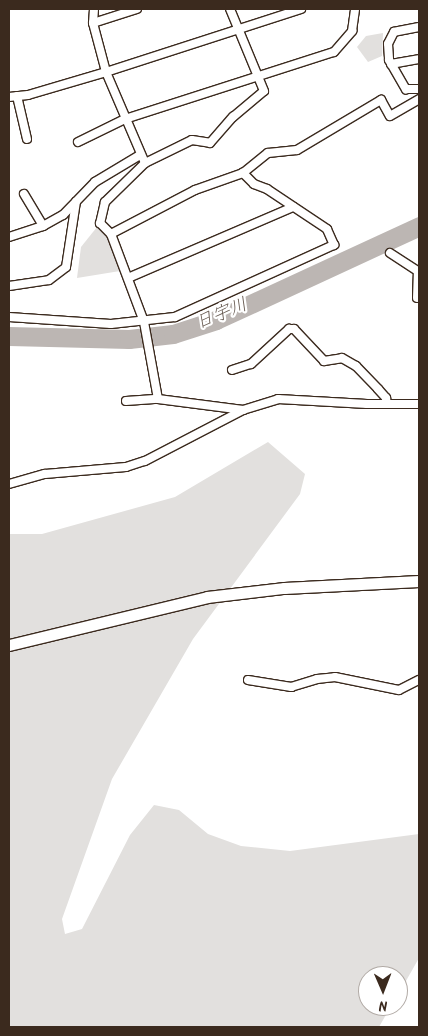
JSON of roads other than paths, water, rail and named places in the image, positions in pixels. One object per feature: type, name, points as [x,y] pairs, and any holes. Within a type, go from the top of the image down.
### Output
[{"type":"street","points":[[94,9],[93,23],[106,72],[145,163]]},
{"type":"street","points":[[93,23],[137,9]]},
{"type":"street","points":[[158,399],[144,322],[111,234],[100,223],[105,202],[145,163],[192,140],[210,143],[233,117],[264,91],[230,9]]},
{"type":"street","points":[[27,139],[13,96],[106,72],[301,9]]},
{"type":"street","points":[[78,142],[125,119],[334,52],[352,31],[355,9]]},
{"type":"street","points":[[419,27],[394,32],[388,44],[391,64],[406,89],[419,89]]},
{"type":"street","points":[[391,64],[419,59]]},
{"type":"street","points":[[111,234],[195,190],[243,173],[268,153],[297,150],[381,100],[390,116],[419,99]]},
{"type":"street","points":[[9,237],[43,226],[63,215],[95,182],[140,155]]},
{"type":"street","points":[[9,317],[80,324],[144,322],[175,317],[334,245],[327,230],[267,189],[254,184],[243,173]]},
{"type":"street","points":[[24,194],[43,226]]},
{"type":"street","points":[[9,286],[49,280],[66,266],[76,202]]},
{"type":"street","points":[[128,278],[293,207]]},
{"type":"street","points":[[390,253],[419,272],[415,298]]},
{"type":"street","points":[[232,370],[251,364],[289,329],[294,330],[324,361],[342,358],[356,366],[386,398],[387,404]]},
{"type":"street","points":[[126,401],[158,399],[243,410]]},
{"type":"street","points":[[9,484],[45,474],[126,467],[145,462],[243,410],[278,399],[419,404]]},
{"type":"street","points":[[9,644],[207,597],[284,588],[419,581]]},
{"type":"street","points":[[248,680],[291,687],[317,679],[335,677],[399,690],[419,680]]},
{"type":"waterway","name":"日宇川","points":[[9,336],[129,339],[173,334],[216,320],[419,226]]}]
